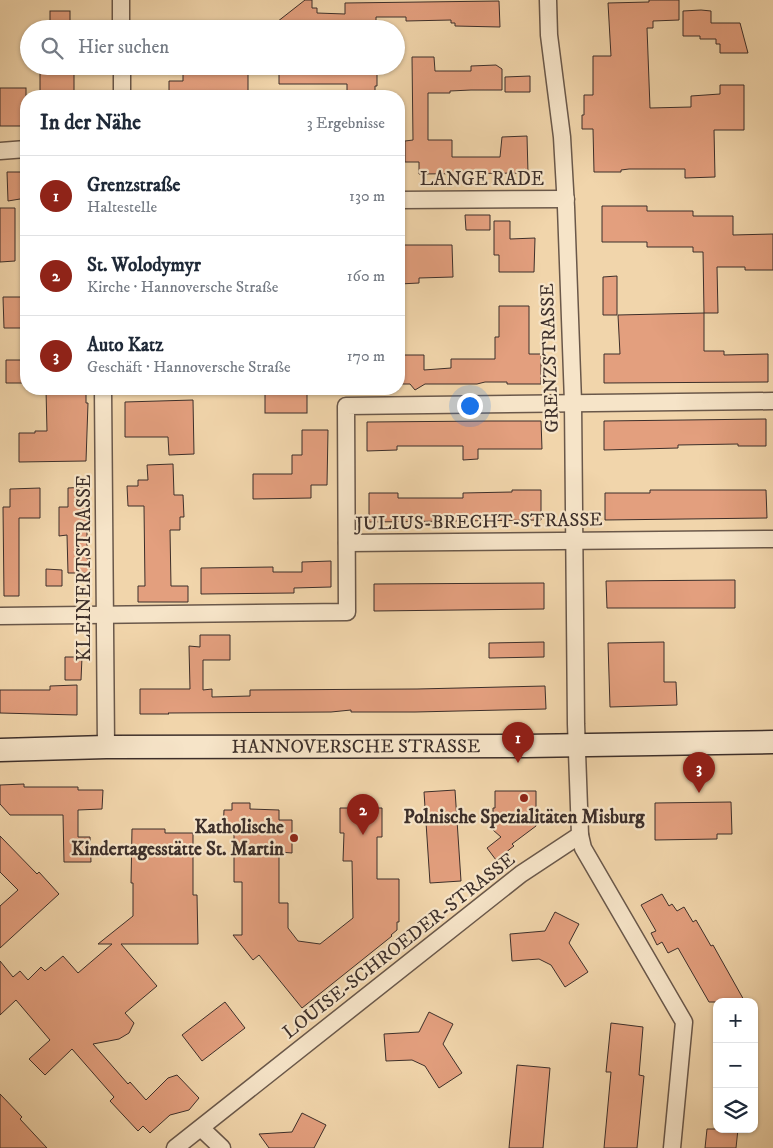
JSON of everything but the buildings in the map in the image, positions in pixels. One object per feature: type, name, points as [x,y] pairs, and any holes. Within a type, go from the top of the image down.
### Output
[{"type":"main road","name":"HANNOVERSCHE STRASSE","points":[[0,750],[106,747],[576,745],[773,742]]},
{"type":"street","points":[[121,0],[121,20]]},
{"type":"street","name":"GRENZSTRASSE","points":[[548,0],[549,35],[562,137],[566,199],[573,402],[576,745]]},
{"type":"street","points":[[122,75],[122,90]]},
{"type":"street","points":[[0,151],[20,149]]},
{"type":"street","name":"LANGE RADE","points":[[405,200],[566,199]]},
{"type":"street","name":"KLEINERTSTRASSE","points":[[103,395],[106,747]]},
{"type":"street","points":[[347,543],[346,406],[773,401]]},
{"type":"street","name":"JULIUS-BRECHT-STRASSE","points":[[104,614],[348,612],[347,543],[773,539]]},
{"type":"street","points":[[0,616],[104,614]]},
{"type":"street","points":[[576,745],[580,835],[583,848],[684,1022],[672,1148]]},
{"type":"street","name":"LOUISE-SCHROEDER-STRASSE","points":[[175,1148],[521,874],[580,835]]},
{"type":"street","points":[[200,1128],[222,1148]]},
{"type":"place","name":"Grenzstraße","points":[[518,763]]},
{"type":"place","name":"Auto Katz","points":[[699,793]]},
{"type":"place","name":"Polnische Spezialitäten Misburg","points":[[524,798]]},
{"type":"place","name":"St. Wolodymyr","points":[[363,835]]},
{"type":"place","name":"Katholische Kindertagesstätte St. Martin","points":[[294,838]]}]
